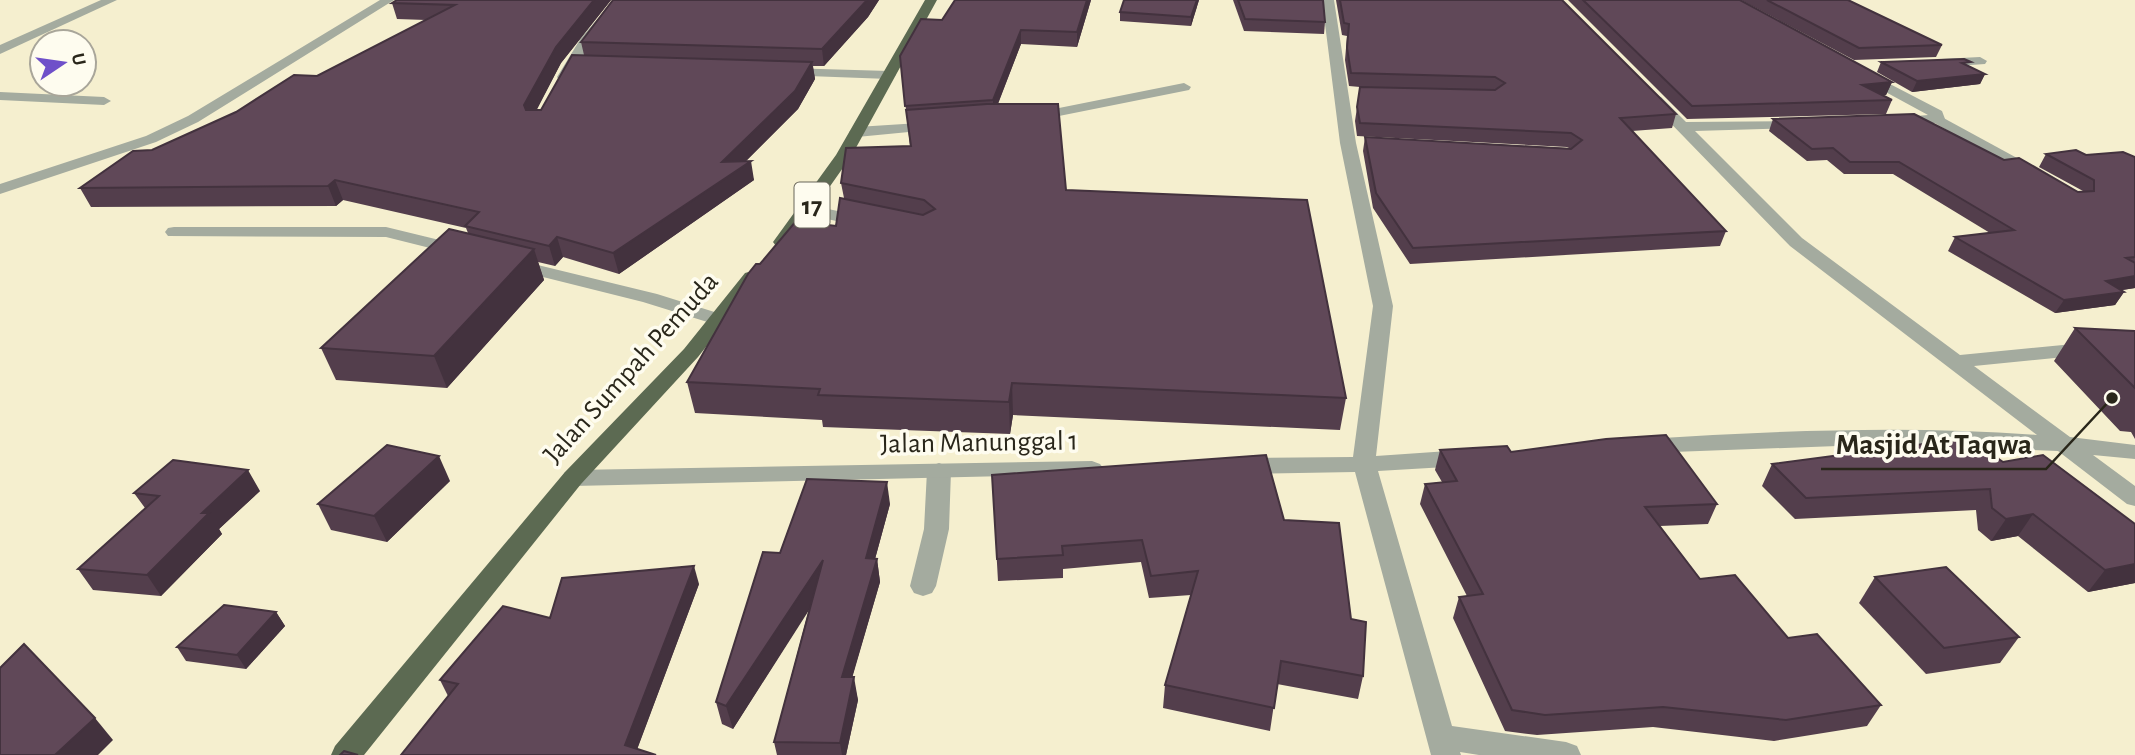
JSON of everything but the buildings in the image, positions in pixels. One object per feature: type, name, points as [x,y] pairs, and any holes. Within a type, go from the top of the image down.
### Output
[{"type":"highway","name":"Jalan Sumpah Pemuda","points":[[346,755],[573,478],[691,353],[809,210],[857,132],[931,0]]},
{"type":"street","points":[[0,50],[111,0]]},
{"type":"street","points":[[0,189],[151,139],[183,124],[228,100],[388,0]]},
{"type":"street","points":[[558,89],[577,66],[620,0]]},
{"type":"street","points":[[1328,0],[1348,93],[1383,306],[1364,464],[1444,746],[1566,755]]},
{"type":"street","points":[[1928,63],[1980,61]]},
{"type":"street","points":[[1877,66],[1851,67],[1937,114],[1938,119]]},
{"type":"street","points":[[774,72],[888,75]]},
{"type":"street","points":[[1024,118],[1184,87]]},
{"type":"street","points":[[1644,88],[1796,242],[2135,498]]},
{"type":"street","points":[[0,96],[104,101]]},
{"type":"street","points":[[1886,122],[1938,119],[2043,178]]},
{"type":"street","points":[[1682,127],[1818,124]]},
{"type":"street","points":[[857,132],[950,125]]},
{"type":"street","points":[[809,210],[887,227]]},
{"type":"street","points":[[174,232],[386,232],[717,319]]},
{"type":"street","points":[[1955,362],[2135,344]]},
{"type":"street","points":[[1626,447],[1736,440],[1909,437],[2057,441],[2135,452]]},
{"type":"street","points":[[1213,467],[1364,464],[1488,456]]},
{"type":"street","name":"Jalan Manunggal 1","points":[[573,478],[1117,468]]},
{"type":"street","points":[[923,586],[932,558],[940,502],[939,471]]},
{"type":"place","name":"Masjid At Taqwa","points":[[2112,398]]}]
